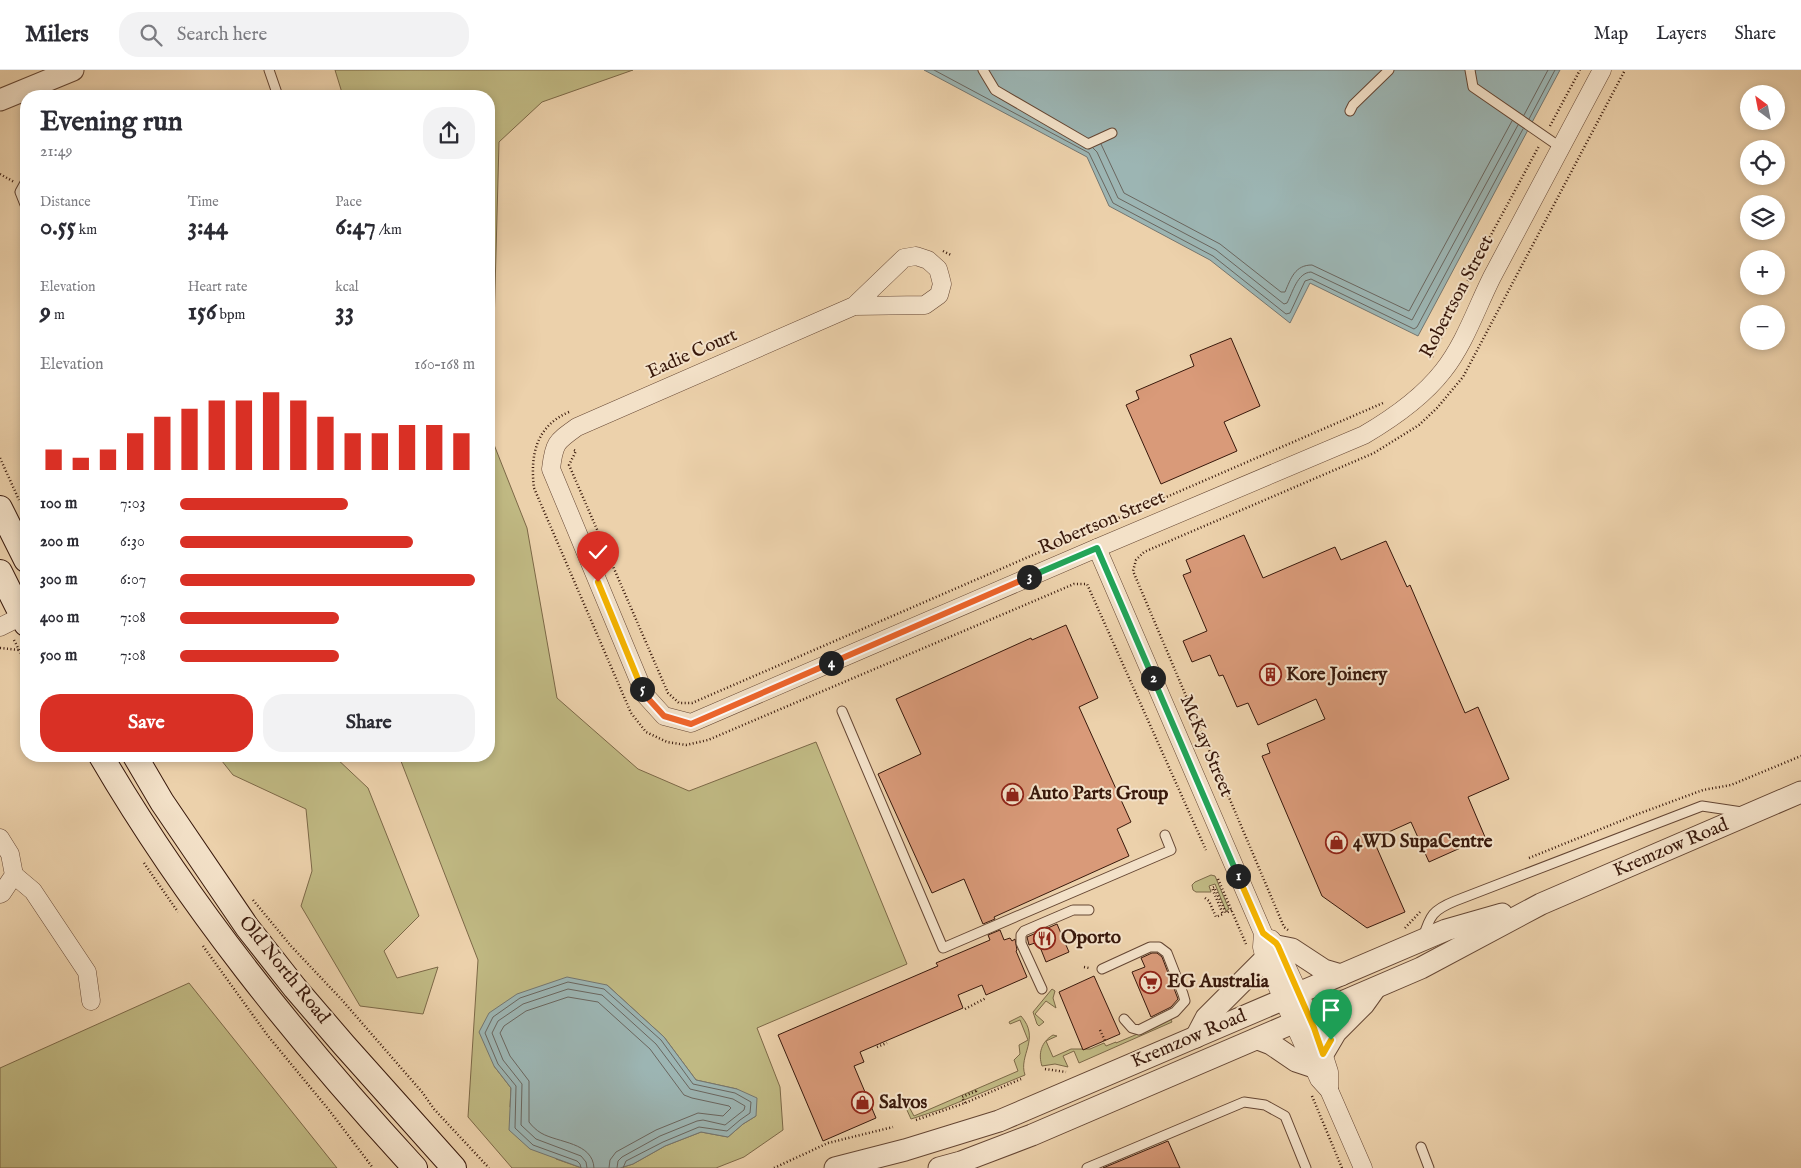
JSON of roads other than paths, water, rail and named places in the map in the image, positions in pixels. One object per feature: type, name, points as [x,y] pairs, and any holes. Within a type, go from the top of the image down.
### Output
[{"type":"main road","points":[[10,506],[20,540]]},
{"type":"main road","points":[[0,572],[20,612]]},
{"type":"main road","name":"Old North Road","points":[[105,762],[154,842],[206,916],[266,995],[415,1168]]},
{"type":"main road","name":"Old North Road","points":[[139,762],[162,802],[253,934],[295,988],[454,1168]]},
{"type":"street","points":[[24,90],[73,70]]},
{"type":"street","name":"Robertson Street","points":[[553,449],[551,469],[645,695],[664,716],[691,724],[1097,548],[1364,435],[1386,423],[1430,385],[1452,359],[1489,283],[1602,70]]},
{"type":"street","points":[[0,100],[20,92]]},
{"type":"street","name":"Eadie Court","points":[[553,449],[560,439],[577,427],[854,306],[904,258],[916,256],[928,260],[938,269],[942,284],[939,295],[925,305],[854,306]]},
{"type":"street","name":"McKay Street","points":[[1097,548],[1274,943],[1290,996],[1302,1019],[1319,1061],[1329,1072],[1329,1090],[1363,1168]]},
{"type":"street","points":[[0,627],[20,621]]},
{"type":"street","name":"Kremzow Road","points":[[939,1168],[1032,1135],[1422,968],[1540,904],[1801,792]]},
{"type":"street","points":[[0,838],[10,854],[14,875],[34,891],[87,972],[91,1001]]},
{"type":"street","points":[[0,894],[14,875]]},
{"type":"street","name":"Kremzow Road","points":[[835,1168],[905,1150],[999,1121],[1446,930],[1540,904]]},
{"type":"street","points":[[1196,1036],[1206,1018],[1274,943],[1292,949],[1324,970],[1341,975]]},
{"type":"street","points":[[1258,1039],[1271,1044],[1296,1062],[1319,1061],[1336,1032],[1364,1004],[1375,988]]},
{"type":"lane","points":[[269,70],[276,90]]},
{"type":"lane","points":[[983,70],[995,90],[1088,144],[1112,133]]},
{"type":"lane","points":[[1350,111],[1353,105],[1389,70]]},
{"type":"lane","points":[[1470,70],[1473,87],[1560,147]]},
{"type":"lane","points":[[842,711],[943,948],[1171,850],[1165,835]]},
{"type":"lane","points":[[1422,940],[1428,920],[1444,906],[1510,880],[1702,806],[1750,813]]},
{"type":"lane","points":[[1042,989],[1021,942],[1021,935],[1024,931],[1074,910],[1089,910]]},
{"type":"lane","points":[[1102,969],[1150,947],[1159,947],[1167,953],[1185,997],[1183,1005],[1175,1012],[1139,1030],[1132,1028],[1124,1019]]},
{"type":"lane","points":[[1087,1168],[1244,1102],[1265,1105],[1285,1116],[1306,1168]]},
{"type":"lane","points":[[1421,1147],[1430,1168]]},
{"type":"water","points":[[924,70],[1560,70],[1418,336],[1310,283],[1290,323],[1210,260],[1109,206],[1087,157]]},
{"type":"water","points":[[567,977],[607,985],[664,1037],[696,1080],[737,1089],[757,1098],[756,1116],[728,1137],[701,1132],[665,1146],[633,1164],[620,1168],[582,1168],[530,1149],[509,1130],[511,1088],[494,1066],[479,1032],[489,1013],[517,994]]},
{"type":"place","name":"Kore Joinery","points":[[1270,675]]},
{"type":"place","name":"Auto Parts Group","points":[[1013,794]]},
{"type":"place","name":"4WD SupaCentre","points":[[1337,842]]},
{"type":"place","name":"Oporto","points":[[1045,938]]},
{"type":"place","name":"EG Australia","points":[[1151,982]]},
{"type":"place","name":"Salvos","points":[[863,1103]]}]
